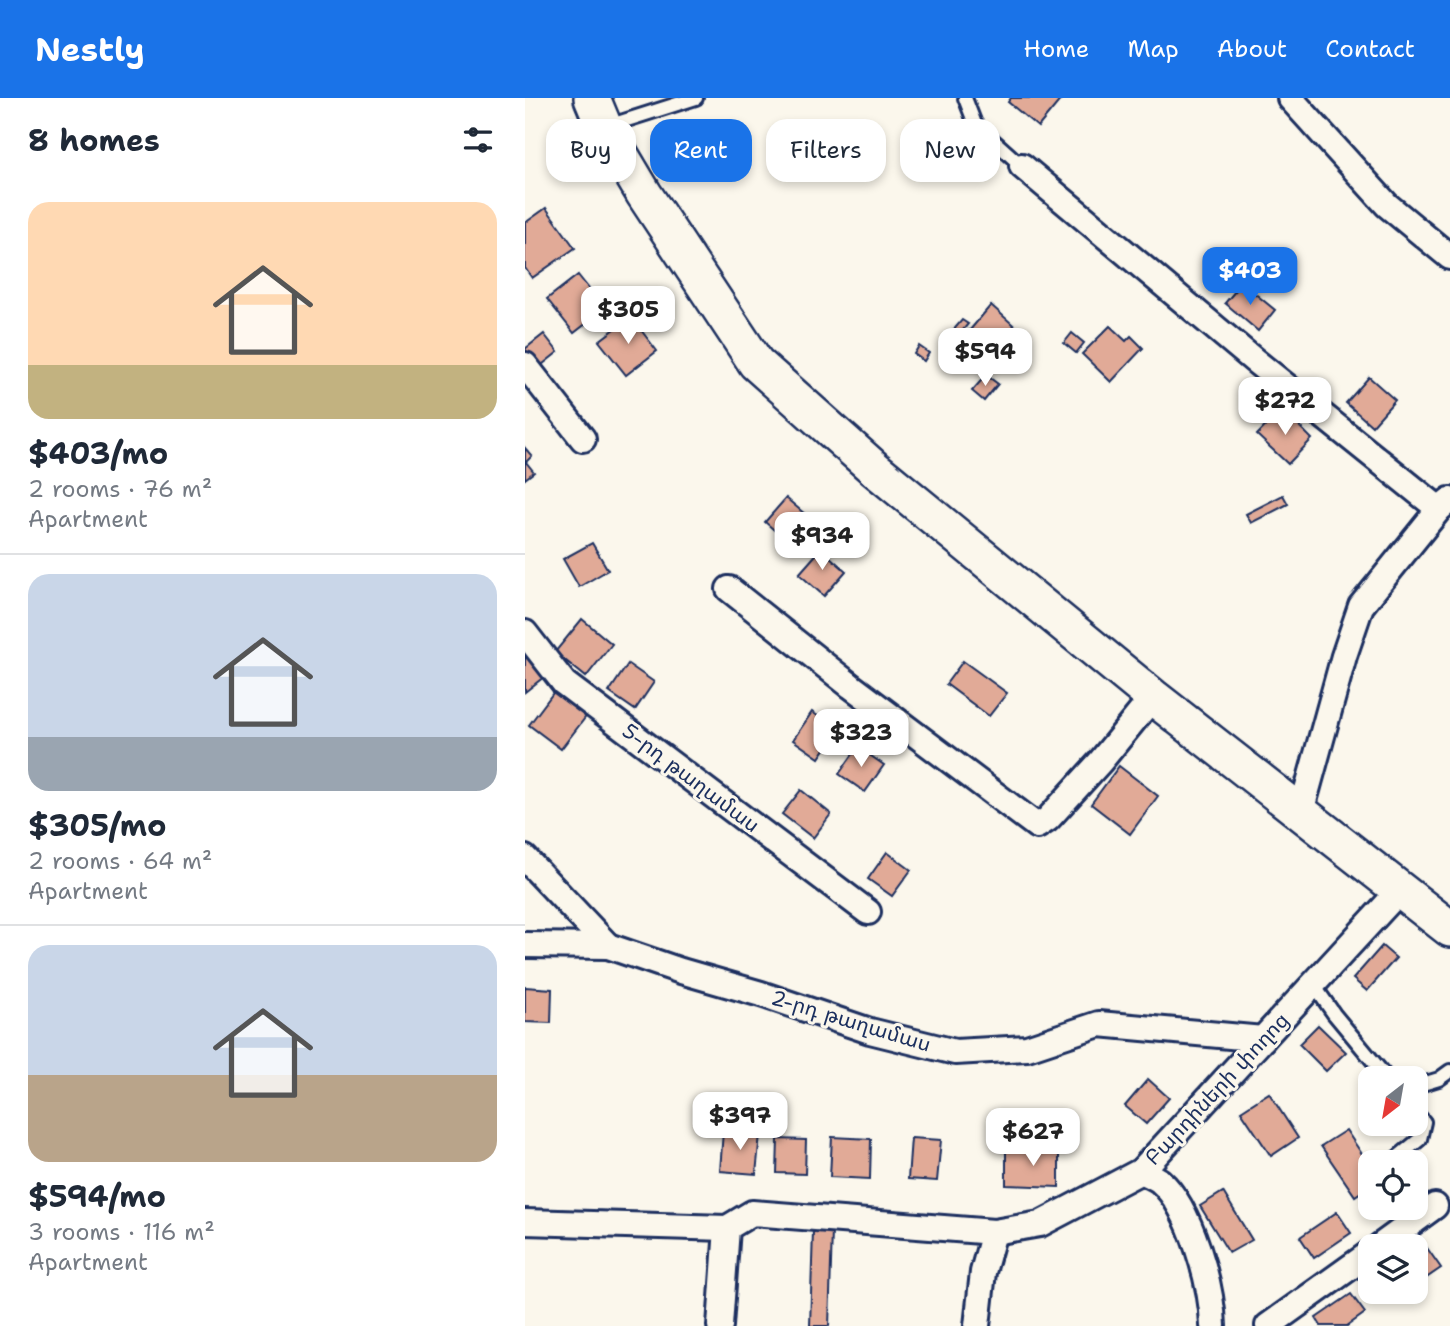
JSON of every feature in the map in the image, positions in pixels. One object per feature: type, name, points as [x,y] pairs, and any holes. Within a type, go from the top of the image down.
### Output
[{"type":"main road","points":[[598,112],[644,194],[756,363],[875,469],[1153,697],[1450,929]]},
{"type":"street","points":[[1290,98],[1387,205],[1450,257]]},
{"type":"street","points":[[1022,166],[1255,360],[1445,504],[1361,606],[1344,656],[1301,812]]},
{"type":"street","points":[[525,365],[583,439]]},
{"type":"street","points":[[729,589],[1037,826],[1048,819],[1100,762],[1153,697]]},
{"type":"street","name":"5-րդ թաղամաս","points":[[525,633],[564,683],[868,912]]},
{"type":"street","points":[[525,858],[608,946]]},
{"type":"street","name":"Բարդիների փողոց","points":[[727,1228],[752,1213],[994,1232],[1039,1224],[1141,1171],[1401,890]]},
{"type":"street","name":"2-րդ թաղամաս","points":[[525,944],[608,946],[681,971],[761,993],[870,1031],[955,1052],[1027,1048],[1099,1024],[1263,1039]]},
{"type":"street","points":[[1141,1171],[1160,1181],[1176,1202],[1202,1258],[1213,1326]]},
{"type":"street","points":[[1396,1234],[1435,1206]]},
{"type":"street","points":[[525,1222],[727,1228],[720,1326]]},
{"type":"street","points":[[977,1326],[983,1272],[994,1232]]},
{"type":"street","points":[[1268,1326],[1358,1262]]},
{"type":"lane","points":[[598,112],[696,98]]},
{"type":"lane","points":[[965,98],[975,124],[1022,166]]},
{"type":"lane","points":[[1313,984],[1377,1066]]},
{"type":"lane","points":[[1428,1082],[1450,1071]]},
{"type":"lane","points":[[1406,1150],[1421,1136]]},
{"type":"building","points":[[1011,98],[1062,98],[1038,127],[1008,102]]},
{"type":"building","points":[[546,208],[575,248],[532,278],[525,268],[525,223]]},
{"type":"building","points":[[578,275],[605,309],[574,333],[547,299]]},
{"type":"building","points":[[1242,283],[1275,310],[1258,331],[1225,303]]},
{"type":"building","points":[[991,305],[1020,331],[999,355],[970,330]]},
{"type":"building","points":[[631,317],[657,351],[626,375],[599,341]]},
{"type":"building","points":[[962,320],[968,324],[951,345],[945,340]]},
{"type":"building","points":[[1110,326],[1126,341],[1131,336],[1143,348],[1111,382],[1082,354]]},
{"type":"building","points":[[1072,333],[1084,343],[1076,353],[1064,343]]},
{"type":"building","points":[[544,334],[558,352],[538,368],[525,349]]},
{"type":"building","points":[[919,346],[929,353],[924,361],[914,354]]},
{"type":"building","points":[[986,375],[998,384],[984,401],[972,391]]},
{"type":"building","points":[[1369,377],[1395,400],[1372,426],[1346,403]]},
{"type":"building","points":[[1282,409],[1312,439],[1288,464],[1257,435]]},
{"type":"building","points":[[525,448],[532,456],[526,462],[534,472],[525,479]]},
{"type":"building","points":[[1283,495],[1288,504],[1251,523],[1246,514]]},
{"type":"building","points":[[786,498],[812,520],[790,544],[765,522]]},
{"type":"building","points":[[592,543],[608,570],[579,587],[563,559]]},
{"type":"building","points":[[821,549],[846,571],[824,596],[799,574]]},
{"type":"building","points":[[582,619],[612,644],[586,677],[555,652]]},
{"type":"building","points":[[525,652],[545,676],[525,692]]},
{"type":"building","points":[[963,661],[1007,693],[989,716],[946,684]]},
{"type":"building","points":[[628,664],[654,682],[635,710],[609,692]]},
{"type":"building","points":[[556,689],[588,714],[561,749],[529,725]]},
{"type":"building","points":[[812,712],[838,730],[819,758],[793,740]]},
{"type":"building","points":[[858,747],[884,765],[865,792],[839,774]]},
{"type":"building","points":[[1119,766],[1158,796],[1130,834],[1091,804]]},
{"type":"building","points":[[801,790],[831,814],[813,838],[782,814]]},
{"type":"building","points":[[887,852],[911,870],[892,896],[868,879]]},
{"type":"building","points":[[1382,946],[1396,958],[1367,991],[1353,979]]},
{"type":"building","points":[[525,987],[552,989],[551,1023],[525,1022]]},
{"type":"building","points":[[1318,1025],[1346,1052],[1326,1071],[1299,1044]]},
{"type":"building","points":[[1148,1079],[1169,1098],[1146,1124],[1125,1106]]},
{"type":"building","points":[[1269,1093],[1298,1138],[1271,1156],[1241,1111]]},
{"type":"building","points":[[1346,1130],[1359,1150],[1358,1194],[1355,1196],[1321,1146]]},
{"type":"building","points":[[723,1131],[760,1134],[756,1174],[720,1171]]},
{"type":"building","points":[[832,1137],[871,1139],[870,1179],[830,1177]]},
{"type":"building","points":[[911,1138],[941,1140],[937,1181],[908,1179]]},
{"type":"building","points":[[778,1139],[806,1140],[805,1174],[777,1173]]},
{"type":"building","points":[[1006,1150],[1059,1151],[1059,1187],[1006,1185]]},
{"type":"building","points":[[1223,1192],[1252,1240],[1229,1253],[1200,1206]]},
{"type":"building","points":[[1337,1212],[1351,1233],[1314,1258],[1300,1237]]},
{"type":"building","points":[[813,1231],[832,1231],[829,1326],[810,1326]]},
{"type":"building","points":[[1428,1249],[1441,1268],[1428,1277]]},
{"type":"building","points":[[1351,1294],[1365,1313],[1347,1326],[1321,1326],[1316,1318]]}]
